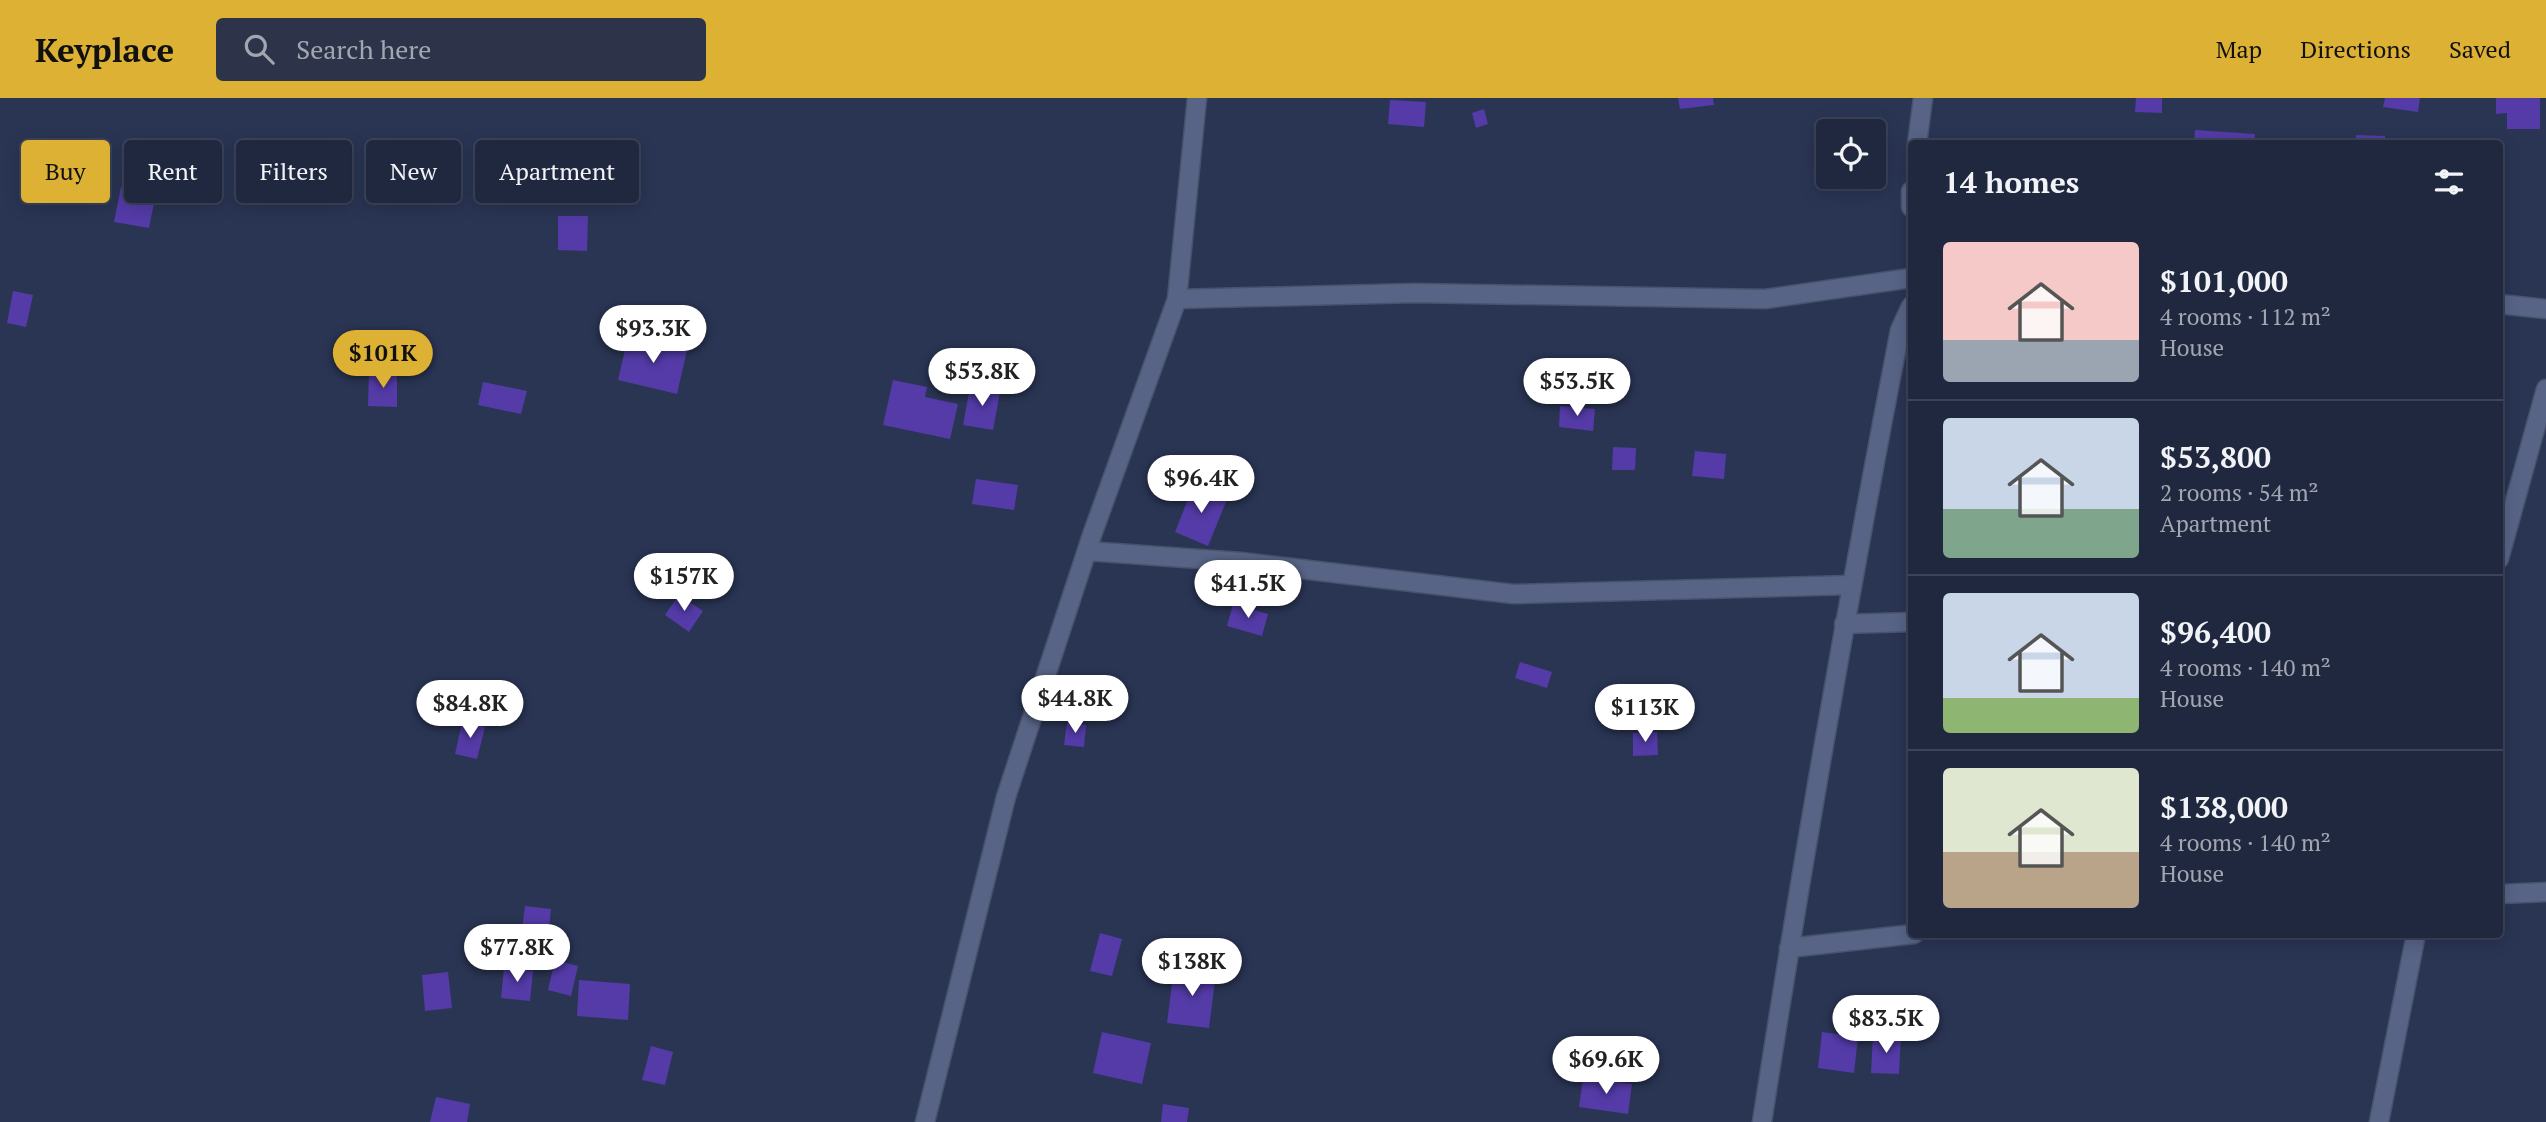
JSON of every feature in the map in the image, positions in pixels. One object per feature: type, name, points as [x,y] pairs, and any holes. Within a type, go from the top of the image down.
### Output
[{"type":"street","points":[[925,1122],[1006,797],[1087,551],[1177,299],[1197,98]]},
{"type":"street","points":[[1918,140],[1923,98]]},
{"type":"street","points":[[1177,299],[1415,293],[1765,299],[1908,278]]},
{"type":"street","points":[[2503,304],[2546,309]]},
{"type":"street","points":[[1762,1122],[1851,585],[1900,330],[1908,313]]},
{"type":"street","points":[[2503,544],[2546,388]]},
{"type":"street","points":[[1087,551],[1241,562],[1513,594],[1851,585]]},
{"type":"street","points":[[1844,624],[1908,622]]},
{"type":"street","points":[[2503,894],[2546,892]]},
{"type":"street","points":[[1789,947],[1908,935]]},
{"type":"street","points":[[2379,1122],[2415,938]]},
{"type":"building","points":[[1678,98],[1713,98],[1714,105],[1680,109]]},
{"type":"building","points":[[2136,98],[2162,98],[2162,113],[2135,112]]},
{"type":"building","points":[[2385,98],[2420,98],[2418,112],[2383,107]]},
{"type":"building","points":[[2496,98],[2540,98],[2540,129],[2507,129],[2507,113],[2496,114]]},
{"type":"building","points":[[1390,100],[1426,102],[1424,127],[1388,124]]},
{"type":"building","points":[[1484,109],[1488,124],[1476,128],[1472,113]]},
{"type":"building","points":[[2195,130],[2255,134],[2254,140],[2194,140]]},
{"type":"building","points":[[2356,135],[2385,136],[2385,140],[2356,140]]},
{"type":"building","points":[[121,187],[124,188],[124,203],[154,203],[149,228],[114,222]]},
{"type":"building","points":[[558,216],[588,216],[587,251],[558,250]]},
{"type":"building","points":[[13,291],[33,295],[26,327],[7,323]]},
{"type":"building","points":[[628,337],[687,350],[677,394],[618,380]]},
{"type":"building","points":[[369,372],[397,373],[397,407],[368,406]]},
{"type":"building","points":[[893,380],[927,387],[925,397],[958,404],[950,439],[883,425]]},
{"type":"building","points":[[483,382],[527,391],[521,414],[478,405]]},
{"type":"building","points":[[970,387],[1000,392],[993,430],[963,425]]},
{"type":"building","points":[[1560,406],[1595,409],[1593,431],[1559,427]]},
{"type":"building","points":[[1613,447],[1636,448],[1635,470],[1612,470]]},
{"type":"building","points":[[1695,451],[1726,454],[1724,479],[1692,476]]},
{"type":"building","points":[[976,479],[1018,485],[1014,510],[972,504]]},
{"type":"building","points":[[1194,484],[1228,497],[1208,546],[1175,532]]},
{"type":"building","points":[[679,595],[703,611],[689,632],[665,615]]},
{"type":"building","points":[[1233,604],[1268,614],[1262,636],[1227,626]]},
{"type":"building","points":[[1520,662],[1552,672],[1547,688],[1515,678]]},
{"type":"building","points":[[462,722],[485,727],[477,759],[455,754]]},
{"type":"building","points":[[1067,723],[1086,725],[1084,747],[1064,745]]},
{"type":"building","points":[[1657,732],[1658,755],[1633,756],[1633,733]]},
{"type":"building","points":[[525,906],[551,909],[547,948],[520,945]]},
{"type":"building","points":[[1100,933],[1122,939],[1112,976],[1090,971]]},
{"type":"building","points":[[555,960],[578,966],[571,996],[548,990]]},
{"type":"building","points":[[1174,967],[1216,972],[1209,1028],[1167,1023]]},
{"type":"building","points":[[504,968],[533,971],[530,1001],[501,998]]},
{"type":"building","points":[[448,972],[452,1008],[425,1011],[422,975]]},
{"type":"building","points":[[579,980],[630,984],[628,1020],[577,1016]]},
{"type":"building","points":[[1102,1032],[1151,1043],[1142,1084],[1093,1073]]},
{"type":"building","points":[[1822,1032],[1858,1037],[1854,1073],[1818,1068]]},
{"type":"building","points":[[1873,1036],[1901,1037],[1899,1074],[1871,1073]]},
{"type":"building","points":[[651,1046],[673,1052],[665,1085],[642,1080]]},
{"type":"building","points":[[1583,1078],[1632,1084],[1628,1114],[1579,1107]]},
{"type":"building","points":[[436,1097],[470,1104],[467,1122],[430,1122]]},
{"type":"building","points":[[1163,1104],[1189,1108],[1187,1122],[1161,1122]]}]
